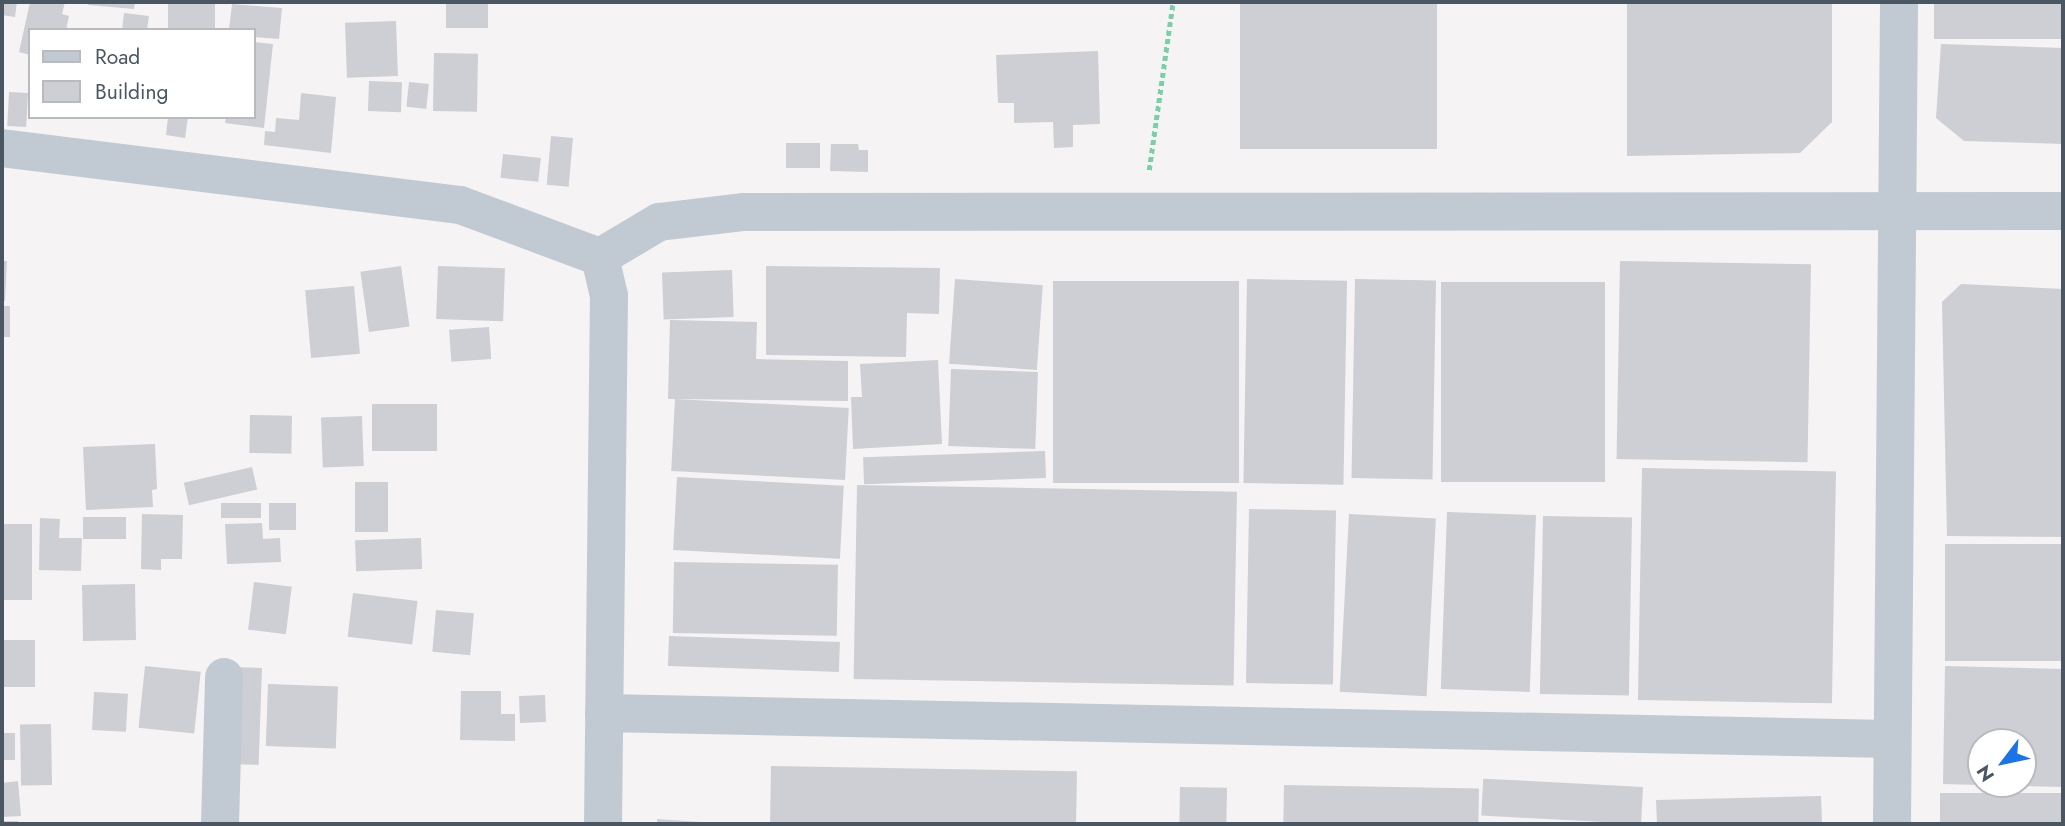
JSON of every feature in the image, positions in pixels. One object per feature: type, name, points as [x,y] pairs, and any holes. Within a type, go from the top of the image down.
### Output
[{"type":"street","points":[[1892,824],[1890,739],[1899,209],[1899,2]]},
{"type":"street","points":[[2,148],[460,205],[600,257]]},
{"type":"street","points":[[600,257],[659,222],[744,212],[1899,209],[2063,211]]},
{"type":"street","points":[[600,257],[609,295],[603,824]]},
{"type":"street","points":[[220,824],[224,677]]},
{"type":"street","points":[[604,713],[1890,739]]},
{"type":"path","points":[[1143,212],[1173,2]]},
{"type":"building","points":[[2,2],[17,2],[15,17],[2,15]]},
{"type":"building","points":[[30,2],[65,2],[62,14],[69,16],[66,28],[28,28],[28,54],[19,52]]},
{"type":"building","points":[[89,2],[135,2],[134,9],[88,5]]},
{"type":"building","points":[[168,2],[215,2],[215,28],[168,28]]},
{"type":"building","points":[[446,2],[488,2],[488,28],[446,28]]},
{"type":"building","points":[[1240,2],[1437,2],[1437,149],[1240,149]]},
{"type":"building","points":[[1627,2],[1832,2],[1832,122],[1800,153],[1627,156]]},
{"type":"building","points":[[1934,2],[2063,2],[2063,39],[1934,39]]},
{"type":"building","points":[[232,4],[282,8],[279,39],[256,37],[256,28],[229,28]]},
{"type":"building","points":[[124,13],[149,16],[147,28],[122,28]]},
{"type":"building","points":[[396,21],[398,76],[347,78],[345,23]]},
{"type":"building","points":[[256,42],[273,44],[264,128],[225,123],[226,119],[256,119]]},
{"type":"building","points":[[1941,44],[2063,48],[2063,144],[1964,141],[1936,118]]},
{"type":"building","points":[[1098,51],[1100,124],[1073,125],[1073,147],[1054,148],[1053,122],[1014,123],[1014,103],[998,103],[996,55]]},
{"type":"building","points":[[434,53],[478,54],[477,112],[433,111]]},
{"type":"building","points":[[369,81],[402,82],[401,112],[368,111]]},
{"type":"building","points":[[409,82],[429,84],[426,109],[406,107]]},
{"type":"building","points":[[9,92],[28,93],[26,127],[7,126]]},
{"type":"building","points":[[301,93],[336,97],[331,153],[264,145],[265,131],[275,132],[276,118],[299,120]]},
{"type":"building","points":[[168,119],[188,119],[185,138],[166,135]]},
{"type":"building","points":[[551,136],[573,138],[569,187],[547,185]]},
{"type":"building","points":[[786,143],[820,143],[820,168],[786,168]]},
{"type":"building","points":[[831,144],[858,144],[859,150],[868,150],[868,172],[830,171]]},
{"type":"building","points":[[503,154],[541,158],[538,182],[500,178]]},
{"type":"building","points":[[2,261],[7,261],[5,301],[2,300]]},
{"type":"building","points":[[1620,261],[1811,264],[1808,462],[1617,459]]},
{"type":"building","points":[[401,266],[409,326],[369,332],[360,272]]},
{"type":"building","points":[[438,266],[505,268],[503,321],[436,319]]},
{"type":"building","points":[[766,266],[940,268],[939,314],[907,313],[906,357],[766,355]]},
{"type":"building","points":[[732,270],[734,317],[664,319],[662,272]]},
{"type":"building","points":[[955,279],[1043,285],[1037,370],[949,364]]},
{"type":"building","points":[[1247,279],[1347,281],[1343,485],[1243,483]]},
{"type":"building","points":[[1355,279],[1436,280],[1433,479],[1352,478]]},
{"type":"building","points":[[1053,281],[1239,281],[1239,483],[1053,483]]},
{"type":"building","points":[[1441,282],[1605,282],[1605,482],[1441,482]]},
{"type":"building","points":[[1961,284],[2063,289],[2063,537],[1947,536],[1942,302]]},
{"type":"building","points":[[354,286],[360,354],[311,358],[305,290]]},
{"type":"building","points":[[2,306],[10,306],[10,337],[2,337]]},
{"type":"building","points":[[670,320],[757,322],[756,359],[848,361],[848,401],[668,399]]},
{"type":"building","points":[[489,327],[491,359],[451,362],[449,330]]},
{"type":"building","points":[[938,360],[942,444],[853,449],[851,397],[862,397],[860,364]]},
{"type":"building","points":[[951,369],[1038,372],[1035,449],[948,446]]},
{"type":"building","points":[[675,399],[849,408],[845,480],[671,471]]},
{"type":"building","points":[[372,404],[437,404],[437,451],[372,451]]},
{"type":"building","points":[[250,415],[292,416],[291,454],[249,453]]},
{"type":"building","points":[[362,416],[364,466],[323,467],[321,417]]},
{"type":"building","points":[[155,444],[157,489],[152,490],[153,507],[86,510],[83,447]]},
{"type":"building","points":[[1045,451],[1046,478],[864,484],[863,457]]},
{"type":"building","points":[[252,467],[257,489],[189,505],[184,483]]},
{"type":"building","points":[[1642,468],[1836,471],[1832,703],[1638,700]]},
{"type":"building","points":[[677,477],[844,486],[840,559],[673,550]]},
{"type":"building","points":[[355,482],[388,482],[388,532],[355,532]]},
{"type":"building","points":[[857,485],[1237,492],[1234,686],[854,679]]},
{"type":"building","points":[[221,503],[261,503],[261,518],[221,518]]},
{"type":"building","points":[[269,503],[296,503],[296,530],[269,530]]},
{"type":"building","points":[[1249,509],[1336,511],[1333,684],[1246,683]]},
{"type":"building","points":[[1447,512],[1536,515],[1530,692],[1441,689]]},
{"type":"building","points":[[142,514],[183,515],[182,559],[161,559],[161,570],[141,569]]},
{"type":"building","points":[[1349,514],[1436,519],[1427,696],[1340,692]]},
{"type":"building","points":[[1543,516],[1632,518],[1629,696],[1540,694]]},
{"type":"building","points":[[83,517],[126,517],[126,539],[83,539]]},
{"type":"building","points":[[40,518],[60,519],[59,538],[82,538],[81,571],[39,570]]},
{"type":"building","points":[[262,523],[263,539],[280,538],[281,562],[227,564],[225,524]]},
{"type":"building","points":[[2,524],[32,524],[32,600],[2,600]]},
{"type":"building","points":[[421,538],[422,569],[356,571],[355,540]]},
{"type":"building","points":[[1945,544],[2063,544],[2063,661],[1945,661]]},
{"type":"building","points":[[674,562],[838,565],[837,636],[673,633]]},
{"type":"building","points":[[254,582],[292,587],[286,634],[248,630]]},
{"type":"building","points":[[135,584],[136,640],[83,641],[82,585]]},
{"type":"building","points":[[353,593],[418,601],[412,645],[348,637]]},
{"type":"building","points":[[436,610],[474,613],[470,655],[432,652]]},
{"type":"building","points":[[669,636],[840,642],[839,672],[668,666]]},
{"type":"building","points":[[2,640],[35,640],[35,687],[2,687]]},
{"type":"building","points":[[145,666],[201,672],[194,734],[139,728]]},
{"type":"building","points":[[1945,666],[2063,669],[2063,787],[2037,786],[2037,728],[1967,728],[1967,785],[1943,784]]},
{"type":"building","points":[[234,667],[262,668],[259,765],[231,764]]},
{"type":"building","points":[[268,684],[338,686],[336,748],[266,746]]},
{"type":"building","points":[[461,691],[501,691],[501,714],[515,714],[515,741],[460,740]]},
{"type":"building","points":[[94,692],[128,694],[126,732],[92,730]]},
{"type":"building","points":[[545,695],[546,722],[520,723],[519,696]]},
{"type":"building","points":[[51,724],[52,785],[21,786],[20,725]]},
{"type":"building","points":[[2,733],[15,733],[15,760],[2,760]]},
{"type":"building","points":[[771,766],[1077,771],[1076,824],[770,824]]},
{"type":"building","points":[[1483,779],[1643,787],[1641,824],[1481,816]]},
{"type":"building","points":[[18,781],[21,816],[2,817],[2,783]]},
{"type":"building","points":[[1284,785],[1479,788],[1478,824],[1283,824]]},
{"type":"building","points":[[1180,787],[1227,788],[1226,824],[1179,824]]},
{"type":"building","points":[[1940,793],[1967,793],[1967,798],[2037,798],[2037,793],[2063,793],[2063,824],[1940,824]]},
{"type":"building","points":[[1821,796],[1822,824],[1657,824],[1656,800]]},
{"type":"building","points":[[657,819],[700,822],[700,824],[657,824]]},
{"type":"building","points":[[2,821],[18,821],[18,824],[2,824]]}]
